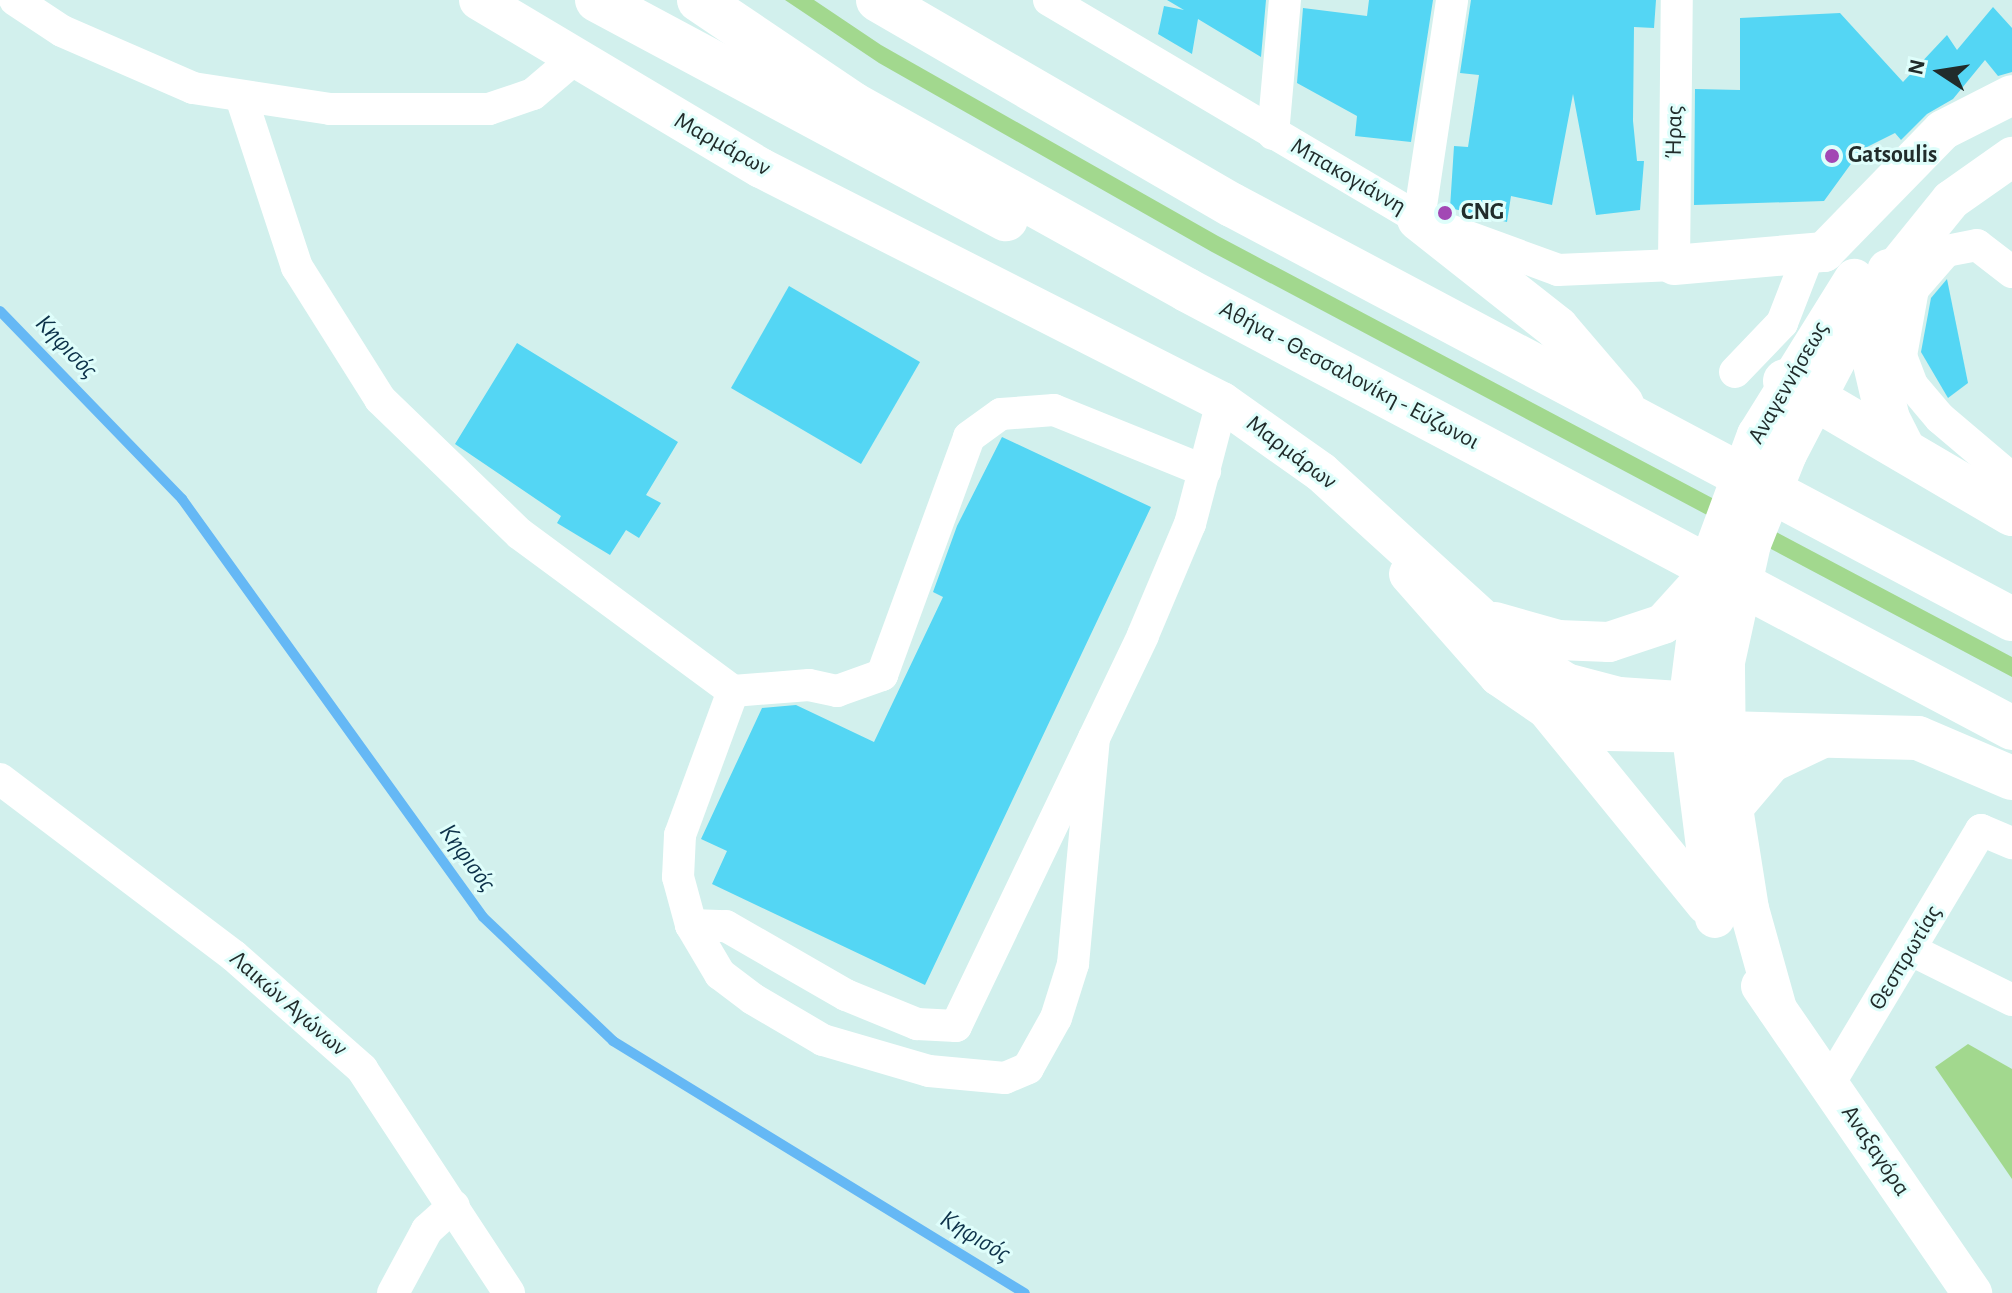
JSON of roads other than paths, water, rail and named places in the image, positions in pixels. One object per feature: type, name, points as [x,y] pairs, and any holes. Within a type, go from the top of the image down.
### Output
[{"type":"highway","points":[[597,0],[970,204],[1187,290]]},
{"type":"highway","name":"Αθήνα - Θεσσαλονίκη - Εύζωνοι","points":[[699,0],[853,104],[1187,290],[2012,728]]},
{"type":"highway","points":[[878,0],[1083,123],[2012,619]]},
{"type":"highway","points":[[1419,219],[1557,328],[1637,421]]},
{"type":"highway","points":[[1889,271],[1872,351],[1888,419],[1904,450]]},
{"type":"highway","points":[[1800,389],[2012,514]]},
{"type":"highway","points":[[1706,719],[1828,733],[1918,738],[2012,778]]},
{"type":"highway","points":[[1731,807],[1770,761],[1828,733]]},
{"type":"main road","name":"Μαρμάρων","points":[[479,0],[573,60],[761,168],[1222,402],[1321,472],[1482,617],[1566,683],[1590,693],[1706,719]]},
{"type":"main road","points":[[1674,265],[1808,256],[1824,252],[1943,130],[2012,95]]},
{"type":"main road","name":"Αναγεννήσεως","points":[[1706,719],[1751,544],[1800,389],[1845,291],[1905,219],[1972,154],[2012,128]]},
{"type":"main road","name":"Αναγεννήσεως","points":[[1706,719],[1704,578],[1732,489],[1800,389],[1889,271],[1951,200],[2012,157]]},
{"type":"main road","name":"Μαρμάρων","points":[[1383,528],[1416,587],[1460,638],[1547,709],[1608,731],[1706,719]]},
{"type":"main road","points":[[1482,617],[1558,640],[1609,642],[1663,624],[1704,578]]},
{"type":"main road","points":[[1547,709],[1681,866],[1715,918]]},
{"type":"main road","name":"Αναξαγόρα","points":[[1706,719],[1731,807],[1749,909],[1777,1009]]},
{"type":"main road","name":"Αναξαγόρα","points":[[1706,719],[1715,918],[1972,1293]]},
{"type":"street","points":[[15,0],[62,31],[193,88],[242,100],[330,109],[489,109],[533,94],[573,60]]},
{"type":"street","name":"Μπακογιάννη","points":[[1049,0],[1419,219],[1558,270],[1674,265]]},
{"type":"street","points":[[1273,134],[1285,0]]},
{"type":"street","points":[[1419,219],[1452,0]]},
{"type":"street","name":"Ήρας","points":[[1674,265],[1677,0]]},
{"type":"street","points":[[242,100],[297,267],[380,399],[520,534],[733,691],[809,685],[837,691],[882,675],[969,437],[1001,414],[1054,410],[1205,471]]},
{"type":"street","points":[[2012,272],[1977,245],[1946,251],[1928,264],[1902,322],[1901,356],[1912,385],[1940,418],[2012,479]]},
{"type":"street","points":[[1735,372],[1782,323],[1808,256]]},
{"type":"street","points":[[691,925],[726,926],[846,995],[917,1024],[956,1026],[1094,738],[1190,524],[1222,402]]},
{"type":"street","points":[[733,691],[680,835],[678,877],[691,925],[720,974],[823,1040],[929,1071],[1005,1078],[1028,1068],[1056,1018],[1073,964],[1094,738]]},
{"type":"street","name":"Λαικών Αγώνων","points":[[0,779],[234,956],[362,1069],[509,1293]]},
{"type":"street","name":"Θεσπρωτίας","points":[[1829,1084],[1981,830],[2012,843]]},
{"type":"street","points":[[1911,950],[2012,1000]]},
{"type":"street","points":[[393,1293],[427,1230],[454,1206]]},
{"type":"waterway","name":"Κηφισός","points":[[0,311],[182,499],[483,917],[613,1041],[1025,1293]]},
{"type":"place","name":"Gatsoulis","points":[[1832,156]]},
{"type":"place","name":"CNG","points":[[1445,213]]}]
